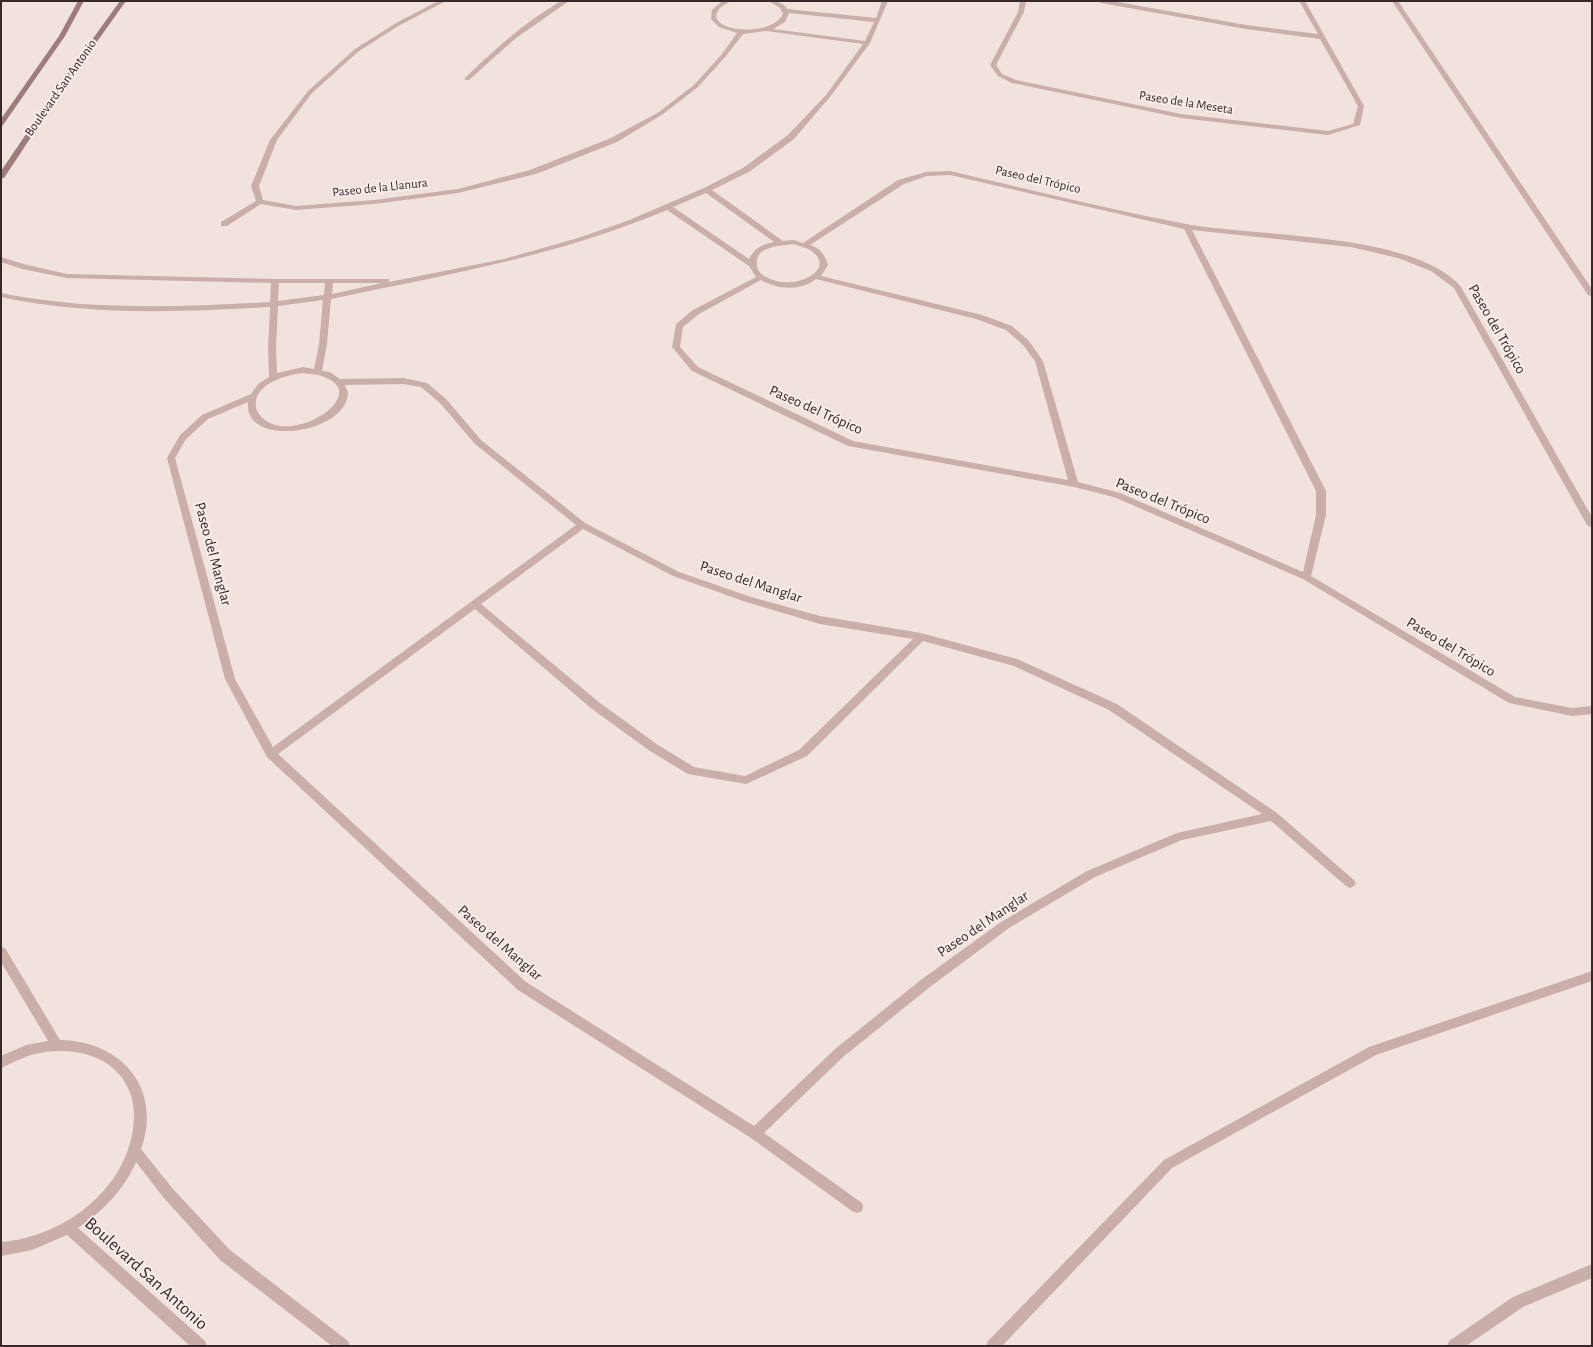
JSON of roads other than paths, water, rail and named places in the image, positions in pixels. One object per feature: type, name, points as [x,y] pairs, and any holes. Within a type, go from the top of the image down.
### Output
[{"type":"street","name":"Boulevard San Antonio","points":[[1,124],[62,36],[81,1]]},
{"type":"street","name":"Boulevard San Antonio","points":[[1,176],[58,90],[123,1]]},
{"type":"street","points":[[224,224],[260,202],[255,186],[274,140],[310,92],[357,50],[398,24],[443,1]]},
{"type":"street","points":[[467,79],[498,48],[547,11],[566,1]]},
{"type":"street","points":[[728,1],[719,6],[714,12],[714,19],[724,28],[751,33],[769,30],[867,43]]},
{"type":"street","points":[[769,30],[783,22],[786,16],[785,11],[781,6],[772,1]]},
{"type":"street","points":[[1,295],[34,302],[116,308],[223,307],[273,304],[328,297],[410,281],[505,261],[581,240],[669,208],[707,190],[746,170],[791,137],[828,96],[867,43],[885,1]]},
{"type":"street","name":"Paseo de la Meseta","points":[[1023,1],[1022,12],[993,65],[1000,75],[1014,82],[1180,116],[1328,133],[1356,125],[1361,106],[1302,1]]},
{"type":"street","points":[[1101,1],[1246,27],[1322,37]]},
{"type":"street","points":[[1395,1],[1592,295]]},
{"type":"street","points":[[785,11],[878,20]]},
{"type":"street","name":"Paseo de la Llanura","points":[[260,202],[296,208],[374,202],[458,191],[533,172],[614,140],[661,113],[696,86],[724,55],[742,32]]},
{"type":"street","name":"Paseo del Trópico","points":[[805,245],[901,182],[926,174],[950,173],[1187,227],[1351,245],[1400,256],[1434,268],[1457,287],[1592,525]]},
{"type":"street","points":[[707,190],[781,243]]},
{"type":"street","points":[[669,208],[751,264],[754,272],[760,278],[770,283],[795,285],[807,282],[817,277],[823,270],[824,263],[822,256],[815,249],[793,242],[769,245],[760,250],[754,257],[751,264]]},
{"type":"street","points":[[1187,227],[1321,491],[1321,515],[1306,577]]},
{"type":"street","points":[[1,259],[25,267],[66,276],[329,282],[410,281]]},
{"type":"street","points":[[817,277],[979,317],[1009,328],[1026,343],[1039,361],[1074,484]]},
{"type":"street","name":"Paseo del Trópico","points":[[760,278],[696,312],[679,326],[676,347],[695,369],[851,444],[1074,484],[1117,495],[1306,577],[1513,700],[1572,712],[1592,710]]},
{"type":"street","points":[[273,378],[273,304],[275,281]]},
{"type":"street","points":[[318,371],[323,344],[329,282]]},
{"type":"street","name":"Paseo del Manglar","points":[[857,1207],[755,1134],[522,986],[271,754],[230,679],[171,458],[183,437],[205,417],[253,396],[261,386],[273,378],[303,370],[318,371],[331,375],[340,382],[404,381],[424,385],[443,401],[478,442],[582,525],[676,574],[750,600],[820,620],[921,637],[1017,663],[1113,707],[1273,816],[1350,882]]},
{"type":"street","points":[[253,396],[251,406],[255,416],[264,423],[276,428],[292,429],[309,426],[324,420],[335,411],[342,401],[344,391],[340,382]]},
{"type":"street","points":[[271,754],[582,525]]},
{"type":"street","points":[[475,604],[596,706],[654,748],[692,771],[746,780],[803,754],[921,637]]},
{"type":"street","name":"Paseo del Manglar","points":[[755,1134],[839,1053],[926,983],[1006,925],[1091,874],[1181,836],[1273,816]]},
{"type":"street","points":[[1,952],[57,1046]]},
{"type":"street","points":[[993,1346],[1168,1164],[1373,1051],[1592,976]]},
{"type":"street","name":"Boulevard San Antonio","points":[[1,1062],[26,1051],[57,1046],[85,1048],[110,1057],[128,1073],[139,1096],[141,1122],[135,1151],[120,1180],[97,1207],[68,1228],[36,1243],[1,1249]]},
{"type":"street","points":[[135,1151],[168,1193],[224,1255],[343,1346]]},
{"type":"street","name":"Boulevard San Antonio","points":[[68,1228],[200,1346]]},
{"type":"street","points":[[1454,1346],[1518,1302],[1592,1271]]}]
